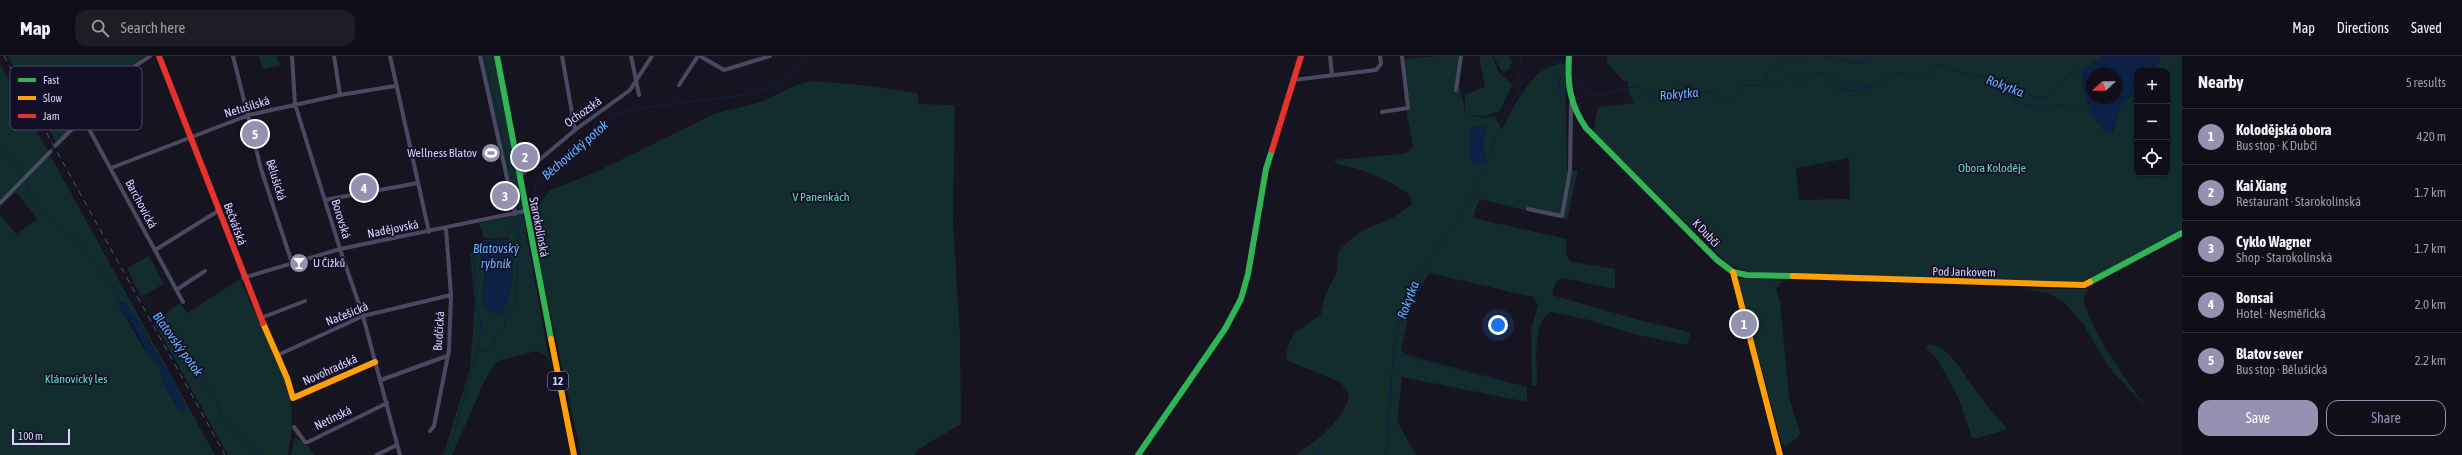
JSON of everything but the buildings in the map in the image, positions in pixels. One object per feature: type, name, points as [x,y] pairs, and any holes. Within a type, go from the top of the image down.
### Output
[{"type":"street","points":[[135,66],[150,56]]},
{"type":"street","name":"Bečvářská","points":[[160,56],[243,278],[278,355],[293,398]]},
{"type":"street","name":"Bělušická","points":[[233,56],[249,115],[261,169],[292,263]]},
{"type":"street","name":"Borovská","points":[[292,56],[295,104],[340,249],[363,316],[400,455]]},
{"type":"street","points":[[334,56],[340,95]]},
{"type":"street","points":[[390,56],[395,86],[429,232]]},
{"type":"street","name":"Starokolínská","points":[[480,56],[515,214]]},
{"type":"street","name":"Starokolínská","points":[[497,56],[526,219],[574,455]]},
{"type":"street","points":[[562,56],[575,130]]},
{"type":"street","points":[[631,56],[639,95]]},
{"type":"street","name":"Ochozská","points":[[519,178],[575,130],[625,94],[636,82],[652,56]]},
{"type":"street","points":[[679,84],[699,56],[724,70],[770,56]]},
{"type":"street","points":[[1138,455],[1225,328],[1241,299],[1248,274],[1266,169],[1301,56]]},
{"type":"street","points":[[1330,56],[1332,75]]},
{"type":"street","points":[[1293,80],[1376,70],[1380,68],[1380,56]]},
{"type":"street","points":[[1382,112],[1408,108],[1402,56]]},
{"type":"street","points":[[1456,90],[1461,56]]},
{"type":"street","name":"K Dubči","points":[[1568,57],[1567,70],[1571,104],[1586,128],[1717,260],[1733,272]]},
{"type":"street","name":"Netušilská","points":[[111,168],[249,115],[340,95],[395,86]]},
{"type":"street","points":[[1528,209],[1562,216],[1570,171],[1571,104]]},
{"type":"street","points":[[56,145],[71,130]]},
{"type":"street","name":"Barchovická","points":[[90,130],[183,302]]},
{"type":"street","points":[[0,203],[50,152]]},
{"type":"street","points":[[325,200],[418,183]]},
{"type":"street","points":[[154,250],[218,211]]},
{"type":"street","name":"Nadějovská","points":[[243,278],[340,249],[446,229],[525,211]]},
{"type":"street","name":"Budčická","points":[[430,432],[434,426],[447,356],[451,296],[446,229]]},
{"type":"street","name":"Pod Jankovem","points":[[1733,272],[1752,275],[1846,279],[2084,285],[2182,233]]},
{"type":"street","points":[[176,290],[205,271]]},
{"type":"street","points":[[1733,272],[1780,455]]},
{"type":"street","name":"Načešická","points":[[278,355],[363,316],[451,296]]},
{"type":"street","points":[[261,318],[305,301]]},
{"type":"street","points":[[381,380],[447,356]]},
{"type":"street","name":"Novohradská","points":[[293,398],[375,362]]},
{"type":"street","name":"Netínská","points":[[294,427],[305,442],[308,442],[387,403]]},
{"type":"street","points":[[376,455],[397,445]]},
{"type":"green space","points":[[8,56],[145,56],[130,66],[14,66]]},
{"type":"green space","points":[[259,56],[277,56],[277,61],[282,65],[262,69]]},
{"type":"green space","points":[[480,56],[497,56],[525,211],[515,214]]},
{"type":"green space","points":[[1436,56],[1461,56],[1458,81],[1465,111],[1465,94],[1485,87],[1479,56],[1492,56],[1498,71],[1512,85],[1500,111],[1485,116],[1468,115],[1485,118],[1495,116],[1502,130],[1518,100],[1533,79],[1541,71],[1553,65],[1562,63],[1565,65],[1567,170],[1578,171],[1567,220],[1479,199],[1473,218],[1567,239],[1567,254],[1569,260],[1572,262],[1615,269],[1615,289],[1563,278],[1556,281],[1552,295],[1643,321],[1682,330],[1690,334],[1687,345],[1633,334],[1589,320],[1551,312],[1545,317],[1538,334],[1536,357],[1537,385],[1532,385],[1531,330],[1538,305],[1533,297],[1429,273],[1411,305],[1401,349],[1404,354],[1527,387],[1527,402],[1402,377],[1397,421],[1416,455],[1296,455],[1302,449],[1318,439],[1335,422],[1346,405],[1349,393],[1340,382],[1286,360],[1287,350],[1293,334],[1321,314],[1325,296],[1337,272],[1338,252],[1340,249],[1361,231],[1392,218],[1412,205],[1410,195],[1393,184],[1375,175],[1337,164],[1334,160],[1401,154],[1408,152],[1413,146],[1407,114],[1405,59]],"holes":[[[1486,131],[1483,143],[1485,160],[1470,156]]]},
{"type":"green space","points":[[1493,56],[1509,56],[1512,61],[1510,68],[1503,73]]},
{"type":"green space","name":"Obora Koloděje","points":[[1607,56],[2102,56],[2092,68],[2086,68],[2086,79],[2082,86],[2086,92],[2086,104],[2094,104],[2113,132],[2119,108],[2134,93],[2134,176],[2170,176],[2170,68],[2155,68],[2161,56],[2182,56],[2182,229],[2179,232],[2132,256],[2087,283],[1749,272],[1730,265],[1593,132],[1598,107],[1634,103],[1628,89],[1628,81],[1623,81],[1607,62]],"holes":[[[1849,158],[1850,199],[1799,200],[1796,168]]]},
{"type":"green space","name":"Klánovický les","points":[[0,64],[10,82],[10,130],[36,130],[167,367],[159,366],[165,386],[178,409],[186,409],[169,371],[215,455],[0,455],[0,215],[16,234],[37,219],[16,192],[0,206]],"holes":[[[124,302],[138,321],[163,365],[149,354],[119,308]]]},
{"type":"green space","name":"V Panenkách","points":[[811,81],[862,85],[917,93],[919,104],[955,105],[953,223],[960,335],[961,424],[917,450],[915,455],[581,455],[535,241],[532,224],[534,211],[550,190],[592,174],[714,114],[764,101],[796,85]]},
{"type":"green space","points":[[49,130],[68,130],[56,142]]},
{"type":"green space","points":[[523,214],[550,365],[546,356],[537,351],[501,360],[494,365],[484,382],[452,455],[443,455],[470,369],[475,302],[470,254],[480,253],[485,277],[483,291],[511,289],[511,250],[508,238],[484,238],[479,223]]},
{"type":"green space","points":[[149,256],[164,284],[141,297],[127,268]]},
{"type":"green space","points":[[1740,278],[1783,281],[1776,289],[1780,302],[1789,397],[1800,433],[1797,438],[1785,447],[1781,441],[1738,281]]},
{"type":"green space","points":[[240,279],[285,380],[291,400],[292,428],[288,455],[228,455],[154,322],[180,303],[187,313]]},
{"type":"green space","points":[[2024,289],[2088,289],[2083,300],[2089,316],[2111,357],[2147,409],[2108,366],[2084,325],[2063,301],[2047,293]]},
{"type":"green space","points":[[1928,344],[1936,346],[1950,356],[1983,401],[2005,426],[2005,430],[1974,439],[1972,437],[1958,397],[1938,360],[1926,348]]},
{"type":"green space","points":[[295,437],[308,446],[315,455],[291,455]]},
{"type":"water","points":[[2102,56],[2161,56],[2155,68],[2134,68],[2134,93],[2119,108],[2113,132],[2105,133],[2091,112],[2088,104],[2122,104],[2122,68],[2086,68]]},
{"type":"water","points":[[2086,68],[2086,99],[2083,88],[2082,71]]},
{"type":"water","points":[[1477,126],[1483,126],[1486,131],[1483,143],[1485,160],[1479,165],[1473,165],[1470,156],[1470,129]]},
{"type":"water","name":"Blatovský rybník","points":[[505,239],[509,241],[511,250],[512,280],[508,299],[500,315],[486,310],[482,303],[485,277],[480,246],[483,240]]},
{"type":"water","points":[[121,301],[124,301],[138,321],[163,366],[167,367],[186,409],[183,412],[178,409],[165,386],[159,366],[152,360],[130,320],[119,308]]},
{"type":"waterway","name":"Běchovický potok","points":[[529,213],[534,209],[535,187],[542,178],[569,152],[616,114],[644,108],[744,95],[768,88],[785,80],[807,56]]},
{"type":"waterway","points":[[1521,56],[1521,64]]},
{"type":"waterway","points":[[1764,84],[1770,68],[1806,56]]},
{"type":"waterway","points":[[1825,56],[1855,63],[1871,60]]},
{"type":"waterway","points":[[485,60],[497,112]]},
{"type":"waterway","name":"Rokytka","points":[[1386,455],[1394,345],[1402,313],[1415,280],[1455,224],[1486,162],[1508,105],[1520,93],[1520,85],[1535,72],[1553,62],[1565,63]]},
{"type":"waterway","name":"Rokytka","points":[[1571,69],[1582,88],[1597,96],[1632,87],[1640,88],[1657,98],[1675,93],[1719,91],[1720,100],[1733,103],[1742,85],[1778,86],[1789,75],[1801,82],[1813,72],[1820,73],[1850,84],[1865,86],[1876,84],[1895,72],[1923,79],[1938,65],[1969,75],[1990,77],[2036,98],[2049,97],[2070,73],[2083,71]]},
{"type":"waterway","points":[[1520,83],[1518,77],[1521,67]]},
{"type":"waterway","points":[[1820,73],[1826,80],[1826,85],[1838,89],[1855,91],[1872,85]]},
{"type":"waterway","points":[[1556,74],[1559,79],[1561,108]]},
{"type":"waterway","points":[[2007,86],[2006,91],[2012,97],[2033,107],[2039,105],[2046,109],[2058,105],[2070,106],[2076,111],[2084,106]]},
{"type":"waterway","points":[[497,116],[501,132]]},
{"type":"waterway","points":[[502,137],[509,169]]},
{"type":"waterway","name":"Blatovský potok","points":[[0,148],[25,176]]},
{"type":"waterway","name":"Blatovský potok","points":[[30,175],[27,179],[29,190],[44,212],[84,249],[113,288],[127,298],[143,294],[160,324],[212,392],[225,423],[259,455]]},
{"type":"waterway","points":[[513,183],[518,210]]},
{"type":"waterway","name":"Běchovický potok","points":[[445,455],[457,423],[477,352],[493,351],[495,339],[504,329],[505,320],[514,312],[518,274],[518,225],[524,218]]},
{"type":"waterway","points":[[507,240],[510,230],[523,219]]},
{"type":"waterway","name":"Blatovský potok","points":[[63,239],[69,236]]},
{"type":"waterway","points":[[473,253],[477,308],[481,324],[478,351]]},
{"type":"waterway","points":[[120,305],[118,296],[122,294]]},
{"type":"waterway","points":[[481,324],[484,319]]},
{"type":"waterway","points":[[1393,355],[1405,356],[1507,382]]},
{"type":"waterway","points":[[1317,451],[1321,455]]},
{"type":"tunnel","points":[[50,152],[56,145]]},
{"type":"railway","points":[[4,56],[10,67]]},
{"type":"railway","points":[[45,130],[225,455]]},
{"type":"traffic: fast","points":[[497,56],[551,339]]},
{"type":"traffic: fast","points":[[1569,56],[1569,85],[1571,94],[1576,111],[1586,128],[1717,260],[1733,272],[1747,275],[1793,276]]},
{"type":"traffic: fast","points":[[1138,455],[1225,329],[1241,299],[1248,274],[1266,169],[1272,150]]},
{"type":"traffic: fast","points":[[2090,282],[2182,233]]},
{"type":"traffic: slow","points":[[1733,272],[1780,455]]},
{"type":"traffic: slow","points":[[1793,276],[2084,285],[2090,282]]},
{"type":"traffic: slow","points":[[263,323],[287,378],[293,398],[375,362]]},
{"type":"traffic: slow","points":[[551,339],[574,455]]},
{"type":"traffic: jam","points":[[159,56],[263,323]]},
{"type":"traffic: jam","points":[[1272,150],[1301,56]]},
{"type":"place","name":"Blatov sever","points":[[255,134]]},
{"type":"place","name":"Wellness Blatov","points":[[491,153]]},
{"type":"place","name":"Kai Xiang","points":[[525,157]]},
{"type":"place","name":"Bonsai","points":[[364,188]]},
{"type":"place","name":"Cyklo Wagner","points":[[505,196]]},
{"type":"place","name":"U Čížků","points":[[299,263]]},
{"type":"place","name":"Kolodějská obora","points":[[1744,324]]}]
